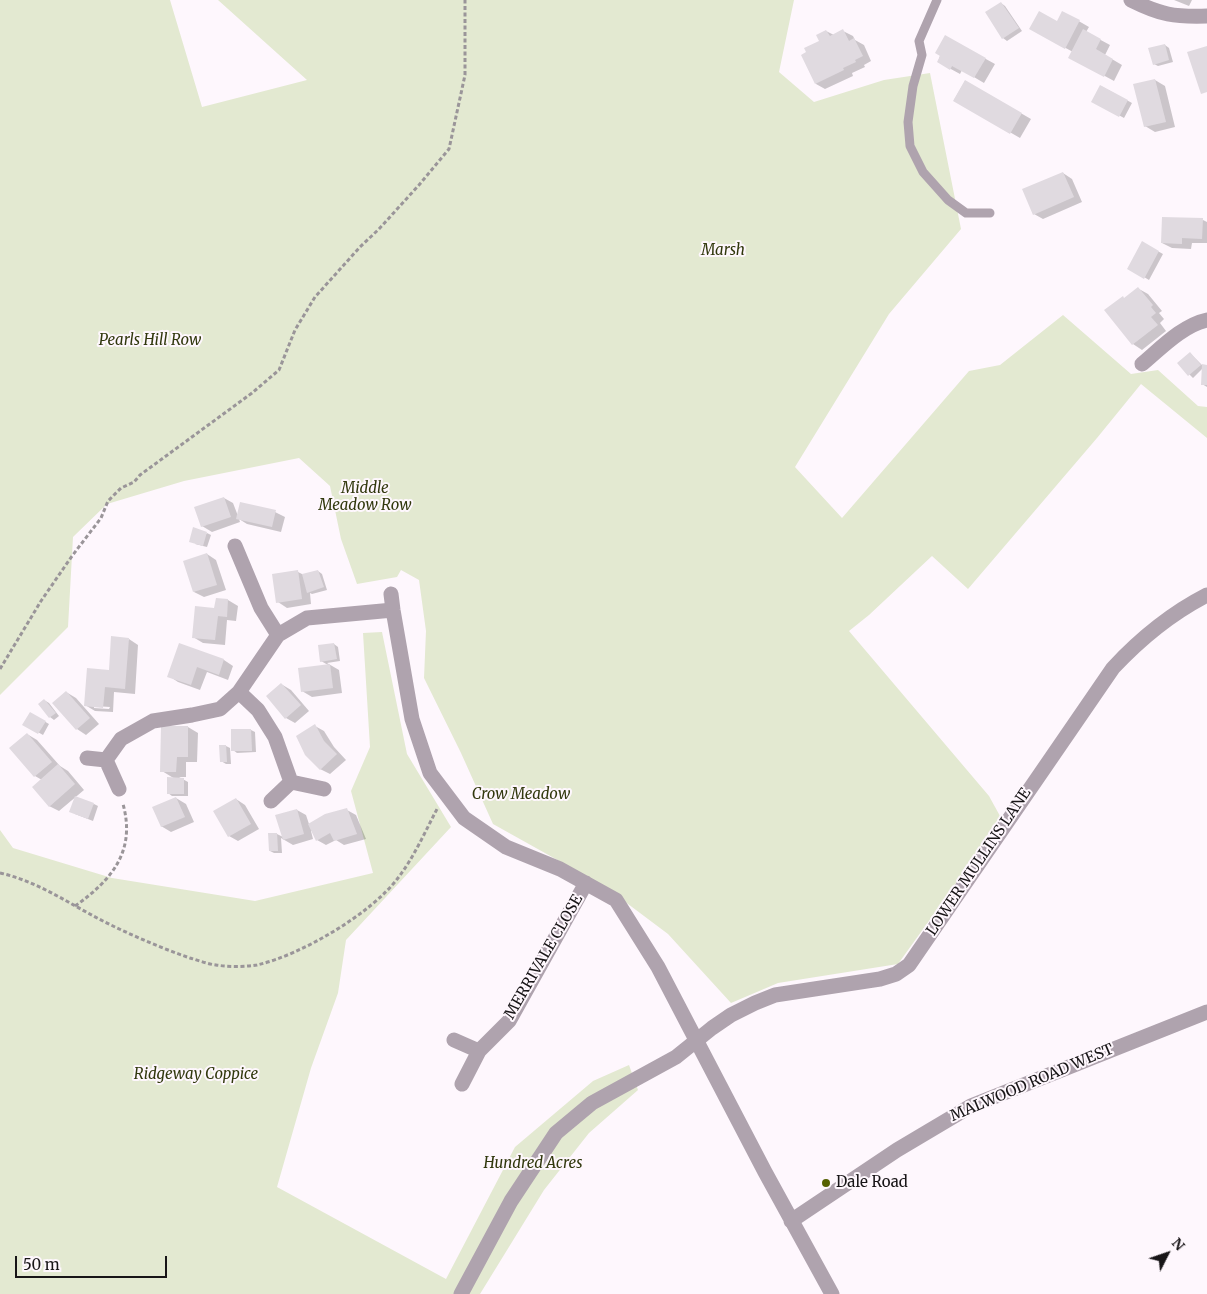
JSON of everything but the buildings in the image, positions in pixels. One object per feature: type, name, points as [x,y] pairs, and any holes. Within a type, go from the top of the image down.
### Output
[{"type":"street","points":[[1131,0],[1151,11],[1181,16],[1207,16]]},
{"type":"street","points":[[1142,364],[1177,336],[1199,322],[1207,320]]},
{"type":"street","points":[[235,546],[261,608],[278,635]]},
{"type":"street","points":[[391,594],[412,718],[430,774],[464,818],[506,847],[560,869],[616,900],[658,967],[791,1221],[832,1294]]},
{"type":"street","name":"LOWER MULLINS LANE","points":[[461,1294],[511,1201],[556,1133],[592,1103],[676,1057],[731,1015],[775,995],[880,979],[896,974],[909,965],[1113,668],[1147,634],[1185,606],[1207,595]]},
{"type":"street","points":[[106,760],[121,739],[153,721],[220,709],[239,692],[278,635],[307,618],[393,610]]},
{"type":"street","points":[[239,692],[258,710],[276,737],[291,782]]},
{"type":"street","points":[[87,758],[106,760]]},
{"type":"street","points":[[106,760],[119,789]]},
{"type":"street","points":[[291,782],[324,790]]},
{"type":"street","points":[[271,801],[291,782]]},
{"type":"street","name":"MERRIVALE CLOSE","points":[[462,1084],[478,1051],[509,1021],[586,883]]},
{"type":"street","name":"MALWOOD ROAD WEST","points":[[791,1221],[904,1146],[971,1106],[1207,1012]]},
{"type":"street","points":[[454,1040],[478,1051]]},
{"type":"lane","points":[[938,0],[919,41],[922,55],[913,86],[908,122],[910,146],[923,172],[948,200],[966,213],[990,213]]},
{"type":"path","points":[[0,669],[41,601],[101,518],[108,501],[121,488],[134,482],[140,475],[252,393],[279,370],[295,330],[315,297],[450,149],[465,75],[465,0]]},
{"type":"path","points":[[75,906],[96,891],[110,876],[121,857],[128,836],[126,817],[119,789]]},
{"type":"path","points":[[0,873],[16,876],[112,926],[165,949],[214,965],[238,967],[256,965],[300,950],[344,924],[381,897],[398,879],[445,793]]},
{"type":"green space","points":[[0,0],[170,0],[202,107],[307,80],[218,0],[794,0],[779,72],[814,102],[884,80],[930,73],[961,229],[889,314],[795,467],[842,518],[969,371],[1000,365],[1063,315],[1131,374],[1158,370],[1198,406],[1207,407],[1207,438],[1141,384],[968,589],[932,556],[869,615],[849,631],[989,796],[1000,816],[954,886],[898,964],[778,983],[731,1003],[668,934],[604,886],[493,824],[424,678],[426,631],[419,580],[401,570],[397,577],[357,584],[341,539],[330,486],[299,458],[184,481],[107,504],[73,537],[68,627],[0,695]]},
{"type":"green space","name":"Ridgeway Coppice","points":[[382,632],[407,754],[451,827],[346,940],[338,993],[311,1068],[277,1187],[446,1279],[515,1147],[593,1081],[629,1065],[638,1090],[589,1133],[544,1190],[480,1294],[0,1294],[0,830],[13,848],[112,878],[255,901],[373,873],[351,791],[370,747],[363,633]]},
{"type":"place","name":"Dale Road","points":[[826,1183]]},
{"type":"park label","name":"Marsh","points":[[723,251]]},
{"type":"park label","name":"Pearls Hill Row","points":[[150,341]]},
{"type":"park label","name":"Middle Meadow Row","points":[[365,498]]},
{"type":"park label","name":"Crow Meadow","points":[[521,795]]},
{"type":"park label","name":"Hundred Acres","points":[[533,1164]]}]
